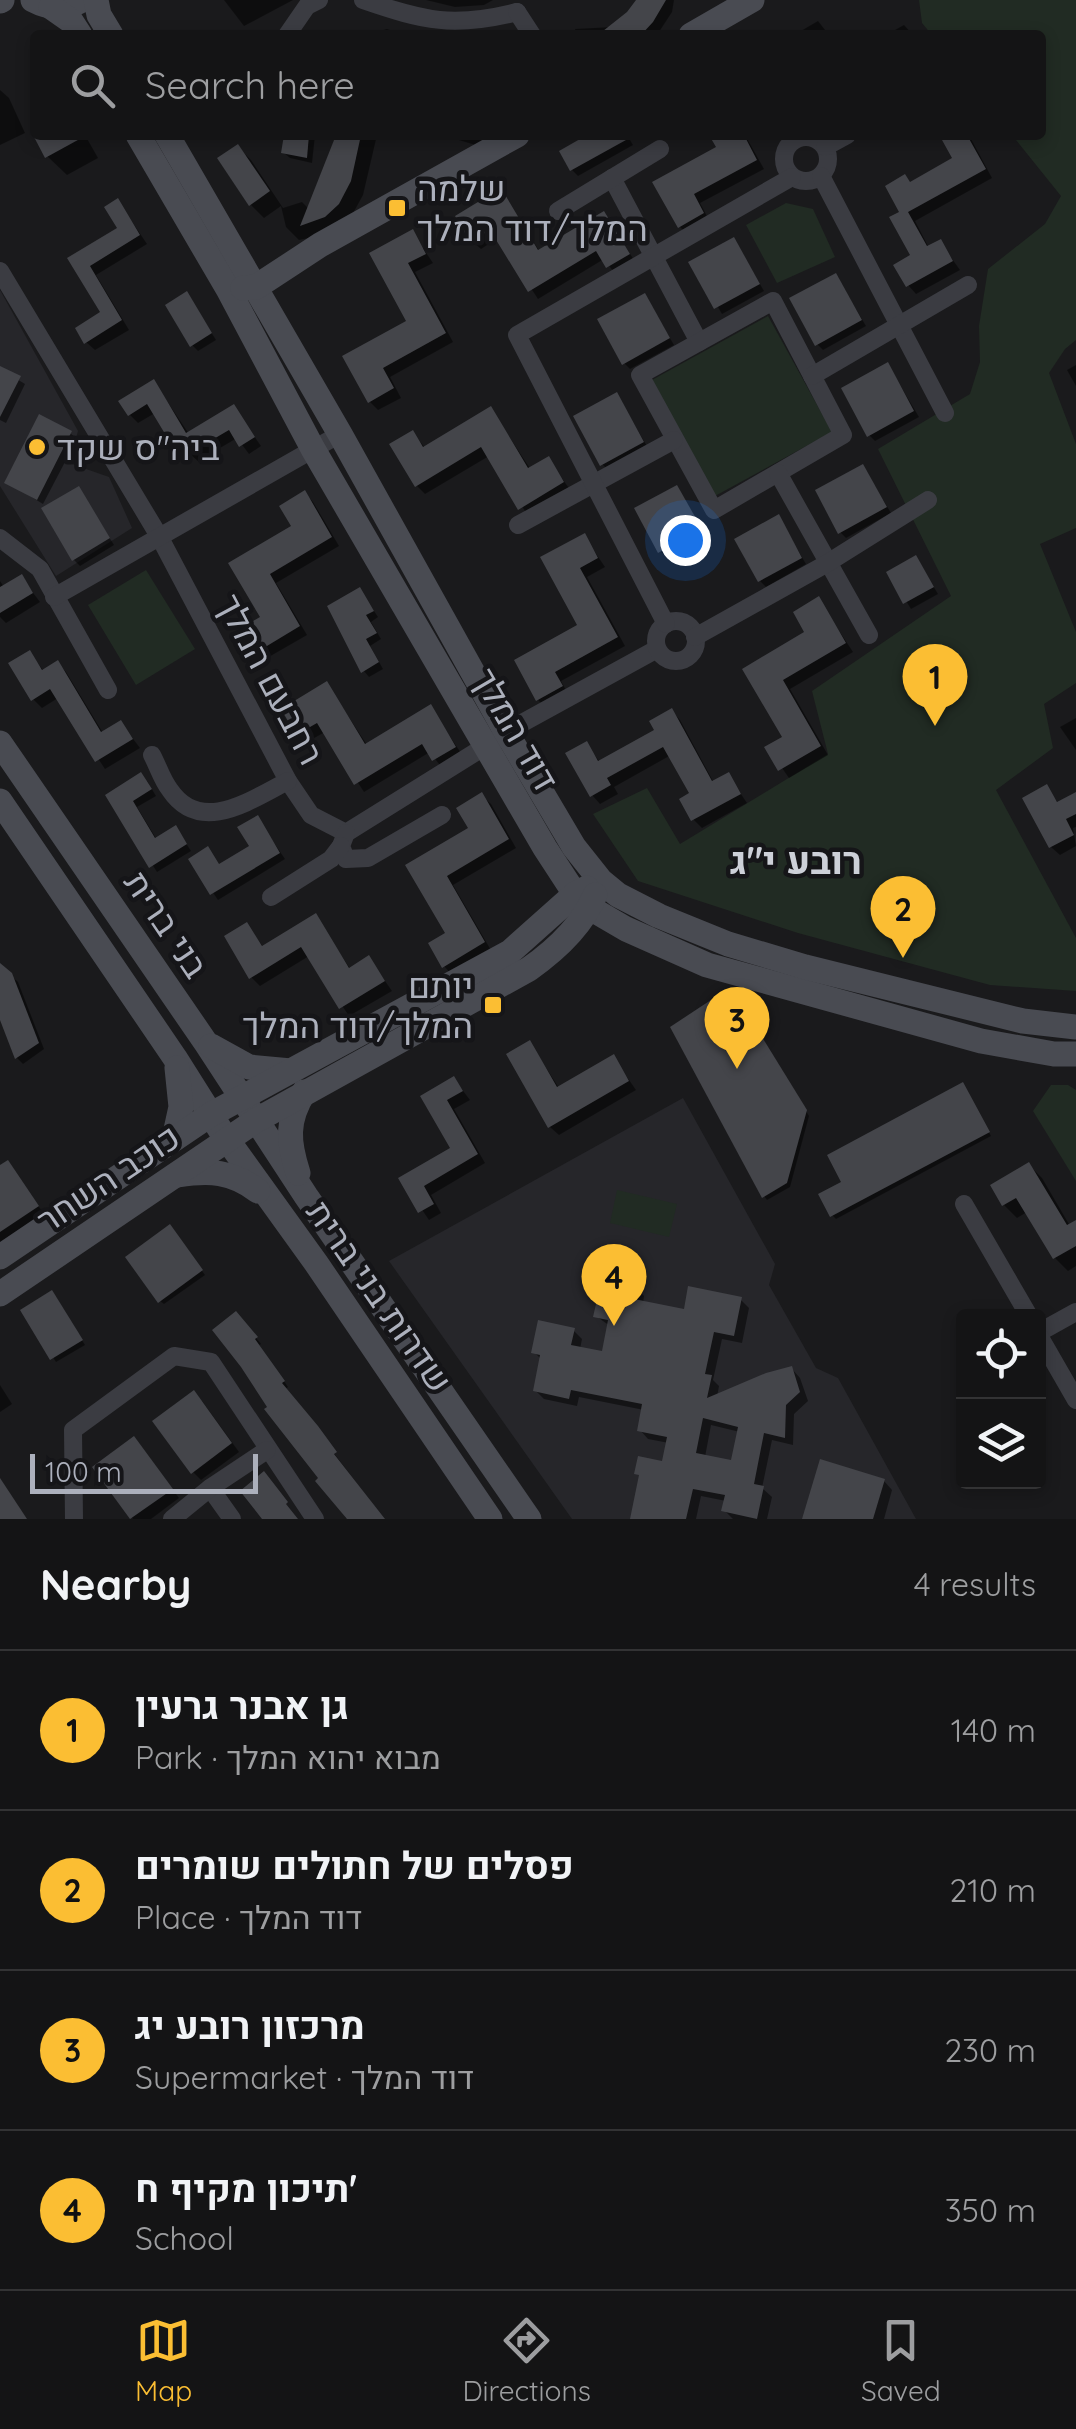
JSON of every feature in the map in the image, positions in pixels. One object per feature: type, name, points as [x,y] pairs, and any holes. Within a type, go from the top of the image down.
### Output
[{"type":"street","points":[[42,4],[64,8],[82,0]]},
{"type":"street","points":[[96,0],[109,30]]},
{"type":"street","points":[[290,30],[307,6],[318,0]]},
{"type":"street","points":[[363,0],[440,22],[479,22],[522,6],[530,30]]},
{"type":"street","points":[[726,27],[752,0]]},
{"type":"street","points":[[42,4],[71,21],[77,30]]},
{"type":"street","name":"דוד המלך","points":[[141,140],[228,289],[312,450],[496,739],[601,881],[618,895],[660,916],[728,944],[805,967],[1024,1020],[1076,1027]]},
{"type":"street","name":"דוד המלך","points":[[171,140],[340,434],[496,739],[545,848],[583,901],[626,929],[707,966],[981,1040],[1069,1057]]},
{"type":"street","points":[[228,289],[320,245],[508,140]]},
{"type":"street","points":[[792,177],[784,158],[793,140]]},
{"type":"street","points":[[666,624],[517,336],[792,177],[807,182],[820,176],[828,162],[824,148],[816,140]]},
{"type":"street","points":[[824,148],[838,140]]},
{"type":"street","points":[[558,210],[660,150]]},
{"type":"street","points":[[820,176],[946,413]]},
{"type":"street","points":[[612,178],[699,342]]},
{"type":"street","name":"רחבעם המלך","points":[[0,271],[159,536],[288,781],[311,816],[343,840],[346,859],[368,858],[442,814]]},
{"type":"street","points":[[812,376],[968,285]]},
{"type":"street","points":[[773,301],[843,435],[714,510],[640,375],[699,342],[773,301]]},
{"type":"street","points":[[54,596],[340,434]]},
{"type":"street","points":[[518,525],[674,440]]},
{"type":"street","points":[[778,473],[868,635]]},
{"type":"street","points":[[695,637],[826,564],[928,500]]},
{"type":"street","points":[[0,538],[40,568],[108,690]]},
{"type":"street","points":[[684,623],[695,637],[694,648],[684,660],[670,661],[657,650],[657,634],[666,624],[684,623]]},
{"type":"street","points":[[271,897],[330,859],[343,840],[496,739],[657,650]]},
{"type":"street","name":"בני ברית","points":[[0,743],[206,1042],[306,1196]]},
{"type":"street","points":[[152,755],[171,793],[194,809],[221,814],[288,781]]},
{"type":"street","name":"בני ברית","points":[[0,801],[210,1115]]},
{"type":"street","points":[[532,935],[548,889],[545,848]]},
{"type":"street","points":[[556,949],[583,901],[601,881]]},
{"type":"street","points":[[248,1109],[472,974],[583,901]]},
{"type":"street","points":[[206,1042],[229,1059],[298,1081],[496,988],[556,949],[592,934],[626,929]]},
{"type":"street","points":[[174,1139],[181,1107],[175,1058]]},
{"type":"street","points":[[298,1081],[288,1135],[306,1196]]},
{"type":"street","name":"כוכב השחר","points":[[0,1257],[210,1115],[248,1109]]},
{"type":"street","name":"כוכב השחר","points":[[0,1294],[227,1139],[248,1109]]},
{"type":"street","name":"שדרות בני ברית","points":[[210,1115],[490,1519]]},
{"type":"street","points":[[174,1176],[207,1170],[221,1172],[246,1182],[272,1202]]},
{"type":"street","name":"שדרות בני ברית","points":[[306,1196],[530,1519]]},
{"type":"street","points":[[964,1204],[1024,1309]]},
{"type":"street","points":[[1046,1329],[1076,1312]]},
{"type":"street","points":[[1046,1347],[1076,1400]]},
{"type":"street","points":[[74,1519],[73,1430],[174,1356],[211,1362],[314,1519]]},
{"type":"street","points":[[172,1519],[266,1450]]},
{"type":"street","points":[[210,1488],[232,1519]]},
{"type":"shaded area","points":[[919,0],[1076,0],[1076,340],[1049,373],[1076,444],[1076,528],[1040,544],[1076,632],[1076,683],[1044,704],[1053,748],[996,790],[1076,938],[1076,991],[990,985],[798,933],[638,881],[593,814],[647,788],[680,844],[828,754],[812,691],[951,596],[878,449],[970,394],[980,362],[979,326],[988,269],[1045,224],[1061,196],[1016,140],[1046,140],[1046,30],[928,30],[922,23]]},
{"type":"shaded area","points":[[786,203],[813,209],[835,257],[777,283],[746,225]]},
{"type":"shaded area","name":"ביה\"ס שקד","points":[[0,290],[78,431],[69,463],[109,477],[132,528],[56,576],[0,486]]},
{"type":"shaded area","points":[[768,316],[832,432],[715,496],[652,380]]},
{"type":"shaded area","points":[[146,570],[195,649],[136,685],[88,605]]},
{"type":"shaded area","points":[[1051,1085],[1068,1085],[1076,1090],[1076,1181],[1033,1111]]},
{"type":"shaded area","points":[[683,1098],[775,1264],[769,1285],[816,1368],[838,1378],[916,1519],[572,1519],[389,1261]]},
{"type":"shaded area","points":[[617,1190],[677,1204],[669,1237],[610,1223]]},
{"type":"building","points":[[636,0],[666,0],[646,30],[604,30]]},
{"type":"building","points":[[36,140],[78,140],[45,158]]},
{"type":"building","points":[[283,140],[309,140],[307,158],[281,153]]},
{"type":"building","points":[[334,140],[360,140],[351,181],[339,204],[325,217],[300,226]]},
{"type":"building","points":[[578,140],[626,140],[570,171],[559,151]]},
{"type":"building","points":[[712,140],[747,140],[757,160],[694,194],[704,213],[678,228],[652,182],[716,147]]},
{"type":"building","points":[[942,140],[970,140],[986,169],[908,212],[927,246],[941,239],[953,261],[906,287],[893,265],[910,255],[889,217],[899,212],[885,186],[905,174],[910,182],[952,158]]},
{"type":"building","points":[[238,144],[270,191],[249,206],[217,158]]},
{"type":"building","points":[[501,188],[538,250],[604,211],[630,254],[606,268],[596,251],[528,292],[490,230],[470,242],[455,216]]},
{"type":"building","points":[[118,198],[140,235],[90,266],[122,320],[84,344],[75,328],[100,312],[67,258],[117,228],[104,207]]},
{"type":"building","points":[[413,229],[426,254],[408,263],[446,333],[383,368],[394,388],[368,403],[342,356],[406,321],[369,253]]},
{"type":"building","points":[[734,237],[760,284],[714,309],[688,262]]},
{"type":"building","points":[[836,273],[862,320],[815,346],[789,298]]},
{"type":"building","points":[[187,291],[212,333],[190,347],[165,305]]},
{"type":"building","points":[[645,293],[670,338],[622,365],[597,319]]},
{"type":"building","points":[[888,362],[914,411],[867,437],[841,388]]},
{"type":"building","points":[[0,366],[21,376],[0,417]]},
{"type":"building","points":[[154,379],[186,433],[234,404],[255,437],[239,447],[229,430],[188,454],[184,448],[176,452],[147,404],[128,416],[118,401]]},
{"type":"building","points":[[617,392],[644,442],[600,466],[573,416]]},
{"type":"building","points":[[491,406],[528,468],[549,456],[564,482],[518,510],[481,447],[415,487],[389,444],[413,430],[423,447]]},
{"type":"building","points":[[39,414],[72,431],[37,500],[4,483]]},
{"type":"building","points":[[863,464],[887,507],[838,534],[815,490]]},
{"type":"building","points":[[677,485],[702,529],[658,553],[634,508]]},
{"type":"building","points":[[79,486],[110,538],[72,561],[41,508]]},
{"type":"building","points":[[305,490],[332,537],[270,574],[300,626],[257,652],[243,627],[260,617],[228,563],[291,526],[279,506]]},
{"type":"building","points":[[779,514],[802,558],[758,582],[734,539]]},
{"type":"building","points":[[585,533],[598,558],[580,568],[618,637],[555,672],[563,686],[536,701],[514,660],[577,625],[540,557]]},
{"type":"building","points":[[916,555],[934,587],[903,604],[886,572]]},
{"type":"building","points":[[22,574],[33,593],[0,613],[0,587]]},
{"type":"building","points":[[360,587],[374,611],[366,615],[377,633],[366,639],[379,662],[361,673],[327,606]]},
{"type":"building","points":[[819,596],[846,643],[783,680],[821,746],[778,771],[764,747],[782,737],[742,669],[804,632],[793,612]]},
{"type":"building","points":[[30,650],[42,670],[58,660],[101,732],[121,720],[133,739],[95,762],[50,689],[31,701],[8,663]]},
{"type":"building","points":[[327,681],[365,744],[431,704],[456,747],[432,761],[422,744],[354,785],[317,723],[296,735],[281,709]]},
{"type":"building","points":[[672,708],[712,781],[729,772],[741,794],[691,821],[679,799],[689,793],[663,747],[607,778],[611,785],[590,797],[565,753],[587,741],[598,761],[654,730],[649,721]]},
{"type":"building","points":[[141,772],[152,789],[133,801],[155,838],[176,825],[187,844],[149,868],[105,795]]},
{"type":"building","points":[[1047,784],[1057,802],[1076,792],[1076,814],[1066,819],[1074,835],[1049,848],[1022,798]]},
{"type":"building","points":[[482,792],[509,839],[447,876],[485,942],[442,968],[428,943],[445,933],[405,865],[468,828],[456,808]]},
{"type":"building","points":[[258,815],[280,853],[210,895],[188,859],[208,846],[219,864],[249,846],[237,827]]},
{"type":"building","points":[[316,913],[349,968],[369,955],[385,981],[339,1009],[301,947],[249,979],[224,936],[247,922],[262,946]]},
{"type":"building","points":[[0,963],[12,973],[39,1043],[15,1059],[0,1020]]},
{"type":"building","points":[[714,998],[743,1006],[807,1110],[787,1183],[762,1198],[670,1027]]},
{"type":"building","points":[[530,1040],[557,1087],[614,1054],[629,1081],[548,1128],[506,1054]]},
{"type":"building","points":[[454,1076],[463,1091],[447,1100],[478,1154],[424,1186],[434,1204],[418,1213],[398,1178],[450,1148],[420,1096]]},
{"type":"building","points":[[963,1082],[990,1132],[830,1217],[818,1194],[841,1182],[827,1155]]},
{"type":"building","points":[[8,1160],[39,1206],[0,1232],[0,1165]]},
{"type":"building","points":[[1029,1162],[1067,1225],[1076,1220],[1076,1246],[1053,1259],[1016,1198],[1002,1206],[990,1185]]},
{"type":"building","points":[[170,1224],[203,1270],[158,1303],[125,1257]]},
{"type":"building","points":[[602,1278],[637,1285],[634,1299],[684,1309],[688,1286],[742,1297],[734,1336],[714,1332],[705,1374],[712,1375],[707,1398],[792,1366],[800,1392],[786,1405],[785,1438],[764,1433],[754,1484],[764,1486],[757,1519],[721,1511],[725,1495],[693,1489],[686,1519],[630,1519],[639,1475],[634,1474],[638,1456],[662,1461],[667,1437],[637,1431],[642,1404],[571,1390],[569,1399],[533,1391],[540,1355],[531,1353],[538,1320],[575,1328],[571,1345],[602,1351],[608,1320],[593,1317]],"holes":[[[703,1418],[738,1427],[731,1460],[696,1453]]]},
{"type":"building","points":[[52,1290],[83,1340],[50,1360],[20,1310]]},
{"type":"building","points":[[236,1311],[258,1337],[255,1339],[285,1381],[282,1383],[385,1519],[347,1519],[315,1481],[318,1478],[264,1409],[267,1407],[241,1367],[212,1330]]},
{"type":"building","points":[[194,1390],[232,1443],[191,1474],[152,1421]]},
{"type":"building","points":[[134,1436],[173,1489],[130,1519],[92,1467]]},
{"type":"building","points":[[820,1459],[885,1479],[873,1519],[802,1519]]},
{"type":"building","points":[[264,1471],[298,1519],[262,1519],[240,1491]]},
{"type":"building","points":[[0,1478],[27,1519],[0,1519]]},
{"type":"place","name":"שלמה המלך/דוד המלך","points":[[397,208]]},
{"type":"place","name":"ביה\"ס שקד","points":[[37,447]]},
{"type":"place","name":"גן אבנר גרעין","points":[[935,726]]},
{"type":"place","name":"פסלים של חתולים שומרים","points":[[903,958]]},
{"type":"place","name":"יותם המלך/דוד המלך","points":[[493,1005]]},
{"type":"place","name":"מרכזון רובע יג","points":[[737,1069]]},
{"type":"place","name":"תיכון מקיף ח'","points":[[614,1326]]},
{"type":"district","name":"רובע י\"ג","points":[[796,860]]}]
